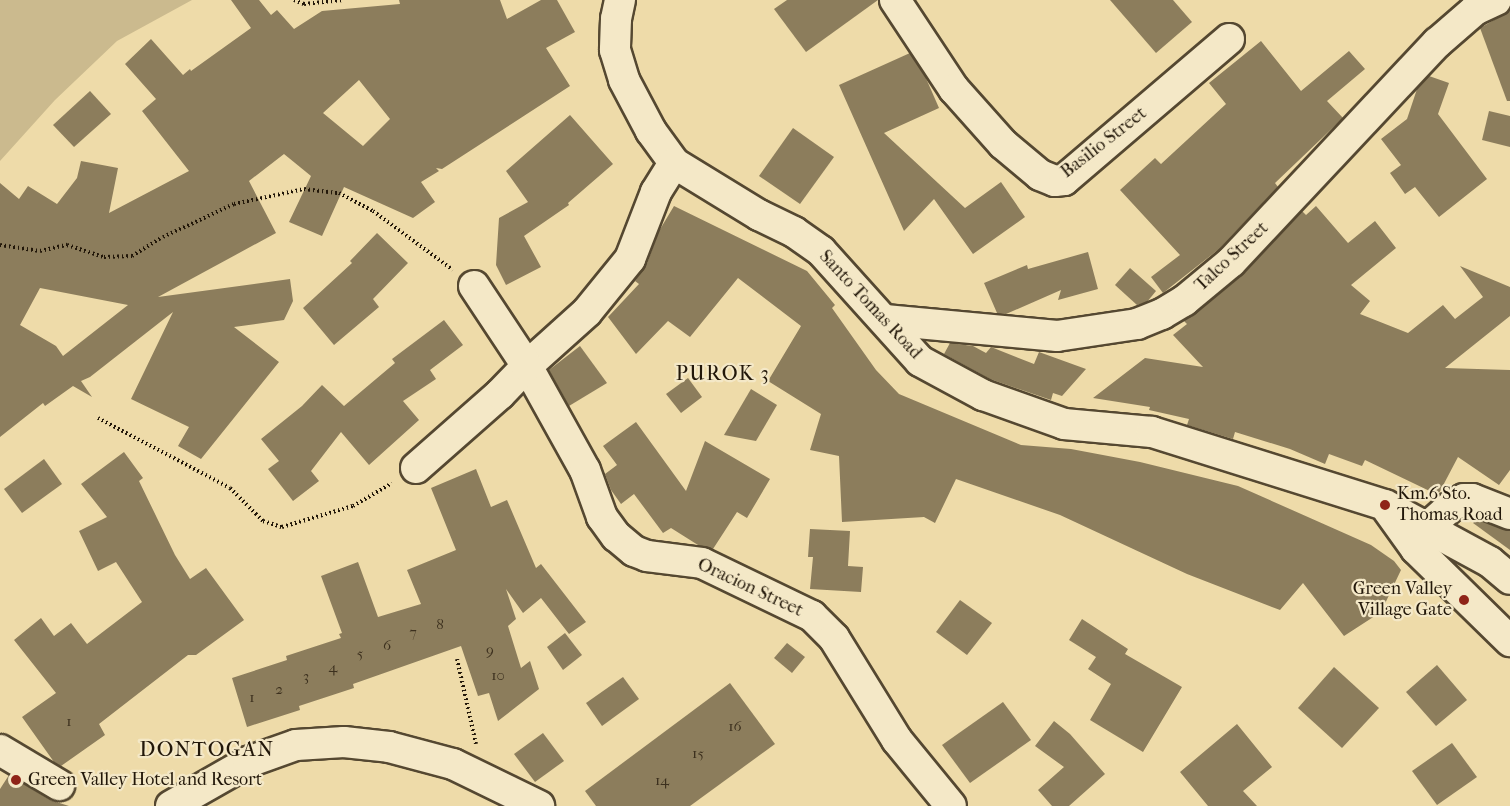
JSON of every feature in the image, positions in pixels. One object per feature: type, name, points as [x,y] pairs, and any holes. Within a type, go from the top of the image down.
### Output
[{"type":"street","name":"Santo Tomas Road","points":[[620,0],[616,20],[615,50],[624,80],[651,131],[674,163],[759,215],[794,232],[821,251],[920,361],[982,395],[1064,424],[1152,432],[1385,505],[1490,562],[1510,579]]},
{"type":"street","name":"Basilio Street","points":[[895,0],[954,88],[1003,144],[1047,180],[1064,180],[1229,39]]},
{"type":"street","name":"Talco Street","points":[[885,320],[1057,336],[1137,324],[1162,314],[1184,301],[1231,262],[1437,43],[1475,10],[1496,0]]},
{"type":"street","points":[[416,468],[500,394],[527,366],[587,312],[630,259],[656,192],[674,163]]},
{"type":"street","name":"Oracion Street","points":[[474,286],[527,366],[585,470],[602,517],[616,536],[634,551],[647,556],[702,563],[812,616],[834,638],[897,740],[951,806]]},
{"type":"street","points":[[1427,528],[1449,508],[1464,499],[1510,514]]},
{"type":"street","points":[[1385,505],[1416,549],[1510,641]]},
{"type":"street","points":[[171,806],[248,762],[296,745],[344,742],[389,747],[453,764],[539,806]]},
{"type":"street","points":[[0,750],[59,785]]},
{"type":"street","points":[[206,806],[248,762]]},
{"type":"path","points":[[294,0],[304,4],[343,0]]},
{"type":"path","points":[[0,245],[40,251],[67,245],[104,257],[132,256],[163,237],[234,204],[304,189],[339,193],[373,211],[474,286]]},
{"type":"path","points":[[98,418],[230,488],[263,521],[282,526],[353,506],[416,468]]},
{"type":"path","points":[[457,659],[484,780]]},
{"type":"shaded area","points":[[0,0],[192,0],[117,41],[55,100],[0,161]]},
{"type":"building","points":[[231,0],[259,0],[271,15],[277,10],[294,29],[322,11],[400,4],[399,0],[500,0],[507,19],[541,0],[557,0],[575,32],[546,48],[570,86],[442,169],[436,168],[439,171],[421,182],[435,202],[413,218],[344,187],[322,236],[289,222],[311,176],[284,154],[249,181],[276,233],[158,297],[290,279],[293,301],[284,320],[234,327],[279,362],[201,459],[178,446],[189,427],[131,399],[173,312],[90,377],[81,381],[92,397],[73,386],[45,406],[43,403],[0,437],[0,183],[19,199],[28,186],[57,204],[77,178],[81,161],[118,168],[109,213],[189,171],[142,111],[156,99],[125,64],[151,39],[183,75],[251,28]],"holes":[[[359,80],[390,119],[363,146],[323,113]],[[40,288],[128,305],[63,356],[56,346],[20,325]]]},
{"type":"building","points":[[787,0],[878,0],[806,52],[774,9]]},
{"type":"building","points":[[1110,0],[1173,0],[1192,22],[1156,53]]},
{"type":"building","points":[[1510,11],[1510,101],[1507,101],[1480,28]]},
{"type":"building","points":[[1261,41],[1301,91],[1349,51],[1365,69],[1327,101],[1343,118],[1275,183],[1278,187],[1219,249],[1163,293],[1151,277],[1180,255],[1120,190],[1155,158],[1161,164],[1226,104],[1209,83]]},
{"type":"building","points":[[910,53],[925,76],[939,108],[884,133],[965,208],[1001,182],[1025,217],[973,254],[934,199],[904,231],[839,85]]},
{"type":"building","points":[[1429,76],[1449,83],[1438,114],[1487,179],[1439,217],[1415,187],[1405,194],[1390,173],[1401,165],[1381,139],[1407,119],[1417,89]]},
{"type":"building","points":[[90,91],[111,114],[74,147],[53,125]]},
{"type":"building","points":[[1489,111],[1510,116],[1510,147],[1482,140]]},
{"type":"building","points":[[570,115],[613,164],[568,203],[569,205],[524,236],[541,267],[506,285],[496,265],[499,218],[528,202],[506,171]]},
{"type":"building","points":[[793,128],[834,157],[800,204],[759,176]]},
{"type":"building","points":[[674,206],[807,271],[835,305],[832,308],[876,370],[899,394],[1021,445],[1071,449],[1140,462],[1238,486],[1371,545],[1394,561],[1401,570],[1381,612],[1344,636],[1303,583],[1280,610],[1187,574],[1060,515],[956,479],[935,523],[924,517],[842,522],[839,456],[810,450],[821,414],[768,381],[801,326],[738,278],[690,337],[668,321],[636,354],[608,317],[639,284],[635,281],[646,266],[659,231]]},
{"type":"building","points":[[1316,206],[1348,243],[1375,221],[1396,248],[1351,285],[1370,301],[1360,314],[1408,333],[1443,305],[1455,319],[1483,297],[1460,266],[1510,287],[1510,316],[1445,368],[1510,370],[1510,470],[1499,485],[1458,457],[1438,495],[1365,460],[1362,466],[1329,454],[1325,464],[1290,449],[1235,432],[1233,439],[1187,425],[1189,419],[1149,410],[1150,407],[1093,398],[1145,358],[1203,367],[1173,335],[1187,324],[1184,321],[1243,274],[1302,211],[1306,215]]},
{"type":"building","points":[[377,233],[408,263],[373,299],[379,307],[334,345],[303,308],[352,263],[350,261]]},
{"type":"building","points":[[1088,252],[1098,289],[1058,300],[1061,290],[1006,314],[997,313],[984,283],[1027,265],[1028,269]]},
{"type":"building","points":[[1130,268],[1156,291],[1147,302],[1137,305],[1115,285]]},
{"type":"building","points":[[444,320],[463,345],[430,370],[436,379],[403,401],[419,420],[369,465],[341,432],[311,471],[319,481],[293,501],[268,469],[279,461],[261,439],[302,406],[322,385],[344,406],[395,363],[392,359]]},
{"type":"building","points":[[950,343],[973,346],[986,353],[991,347],[1034,364],[1039,352],[1086,369],[1062,396],[1053,393],[1051,400],[990,379],[944,354]]},
{"type":"building","points":[[580,346],[607,383],[569,406],[549,370]]},
{"type":"building","points":[[688,378],[702,397],[681,413],[666,394]]},
{"type":"building","points":[[751,389],[777,405],[756,441],[724,435]]},
{"type":"building","points":[[636,422],[686,491],[705,441],[770,479],[747,518],[737,512],[713,549],[698,545],[671,528],[663,533],[634,494],[621,504],[611,490],[605,474],[617,465],[603,446]]},
{"type":"building","points":[[124,452],[143,478],[139,481],[175,555],[190,579],[206,568],[244,620],[196,655],[188,655],[99,724],[105,735],[61,766],[54,762],[22,717],[56,693],[14,640],[41,618],[54,636],[71,623],[87,644],[142,602],[116,562],[98,571],[79,531],[107,517],[81,484]]},
{"type":"building","points":[[44,459],[62,484],[22,513],[4,489]]},
{"type":"building","points":[[476,469],[491,507],[507,500],[536,568],[541,564],[586,622],[569,634],[541,598],[523,613],[506,589],[516,619],[508,626],[521,668],[530,661],[539,689],[498,721],[489,693],[478,696],[461,646],[353,684],[354,688],[299,706],[300,710],[247,727],[232,678],[287,660],[286,656],[341,638],[339,634],[342,633],[321,576],[358,562],[378,617],[421,604],[407,570],[456,550],[431,488]]},
{"type":"building","points":[[1477,519],[1510,531],[1510,550],[1473,523]]},
{"type":"building","points":[[810,529],[850,531],[848,566],[863,567],[861,592],[810,589],[813,557],[808,557]]},
{"type":"building","points":[[960,600],[992,623],[967,655],[936,632]]},
{"type":"building","points":[[1082,619],[1128,649],[1125,654],[1182,687],[1143,752],[1090,720],[1111,684],[1088,669],[1096,657],[1069,640]]},
{"type":"building","points":[[565,633],[582,655],[563,670],[547,647]]},
{"type":"building","points":[[787,643],[805,657],[792,673],[774,658]]},
{"type":"building","points":[[1437,665],[1467,700],[1436,726],[1406,692]]},
{"type":"building","points":[[1334,667],[1379,708],[1342,748],[1298,708]]},
{"type":"building","points":[[623,677],[639,699],[602,726],[586,703]]},
{"type":"building","points":[[730,683],[775,744],[690,806],[596,806],[585,791]]},
{"type":"building","points":[[1003,702],[1031,740],[970,783],[942,745]]},
{"type":"building","points":[[1054,721],[1070,734],[1105,774],[1069,806],[1052,806],[1038,790],[1064,767],[1035,746]]},
{"type":"building","points":[[1237,724],[1272,767],[1243,791],[1257,806],[1208,806],[1180,772]]},
{"type":"building","points":[[543,733],[564,761],[535,782],[514,754]]},
{"type":"building","points":[[1452,743],[1477,777],[1437,805],[1412,771]]},
{"type":"building","name":"Green Valley Hotel and Resort","points":[[9,775],[50,800],[69,806],[0,806],[0,789]]},
{"type":"place","name":"Km.6 Sto. Thomas Road","points":[[1385,505]]},
{"type":"place","name":"Green Valley Village Gate","points":[[1464,600]]},
{"type":"place","name":"Green Valley Hotel and Resort","points":[[16,780]]},
{"type":"district","name":"PUROK 3","points":[[723,373]]},
{"type":"district","name":"DONTOGAN","points":[[207,749]]}]
